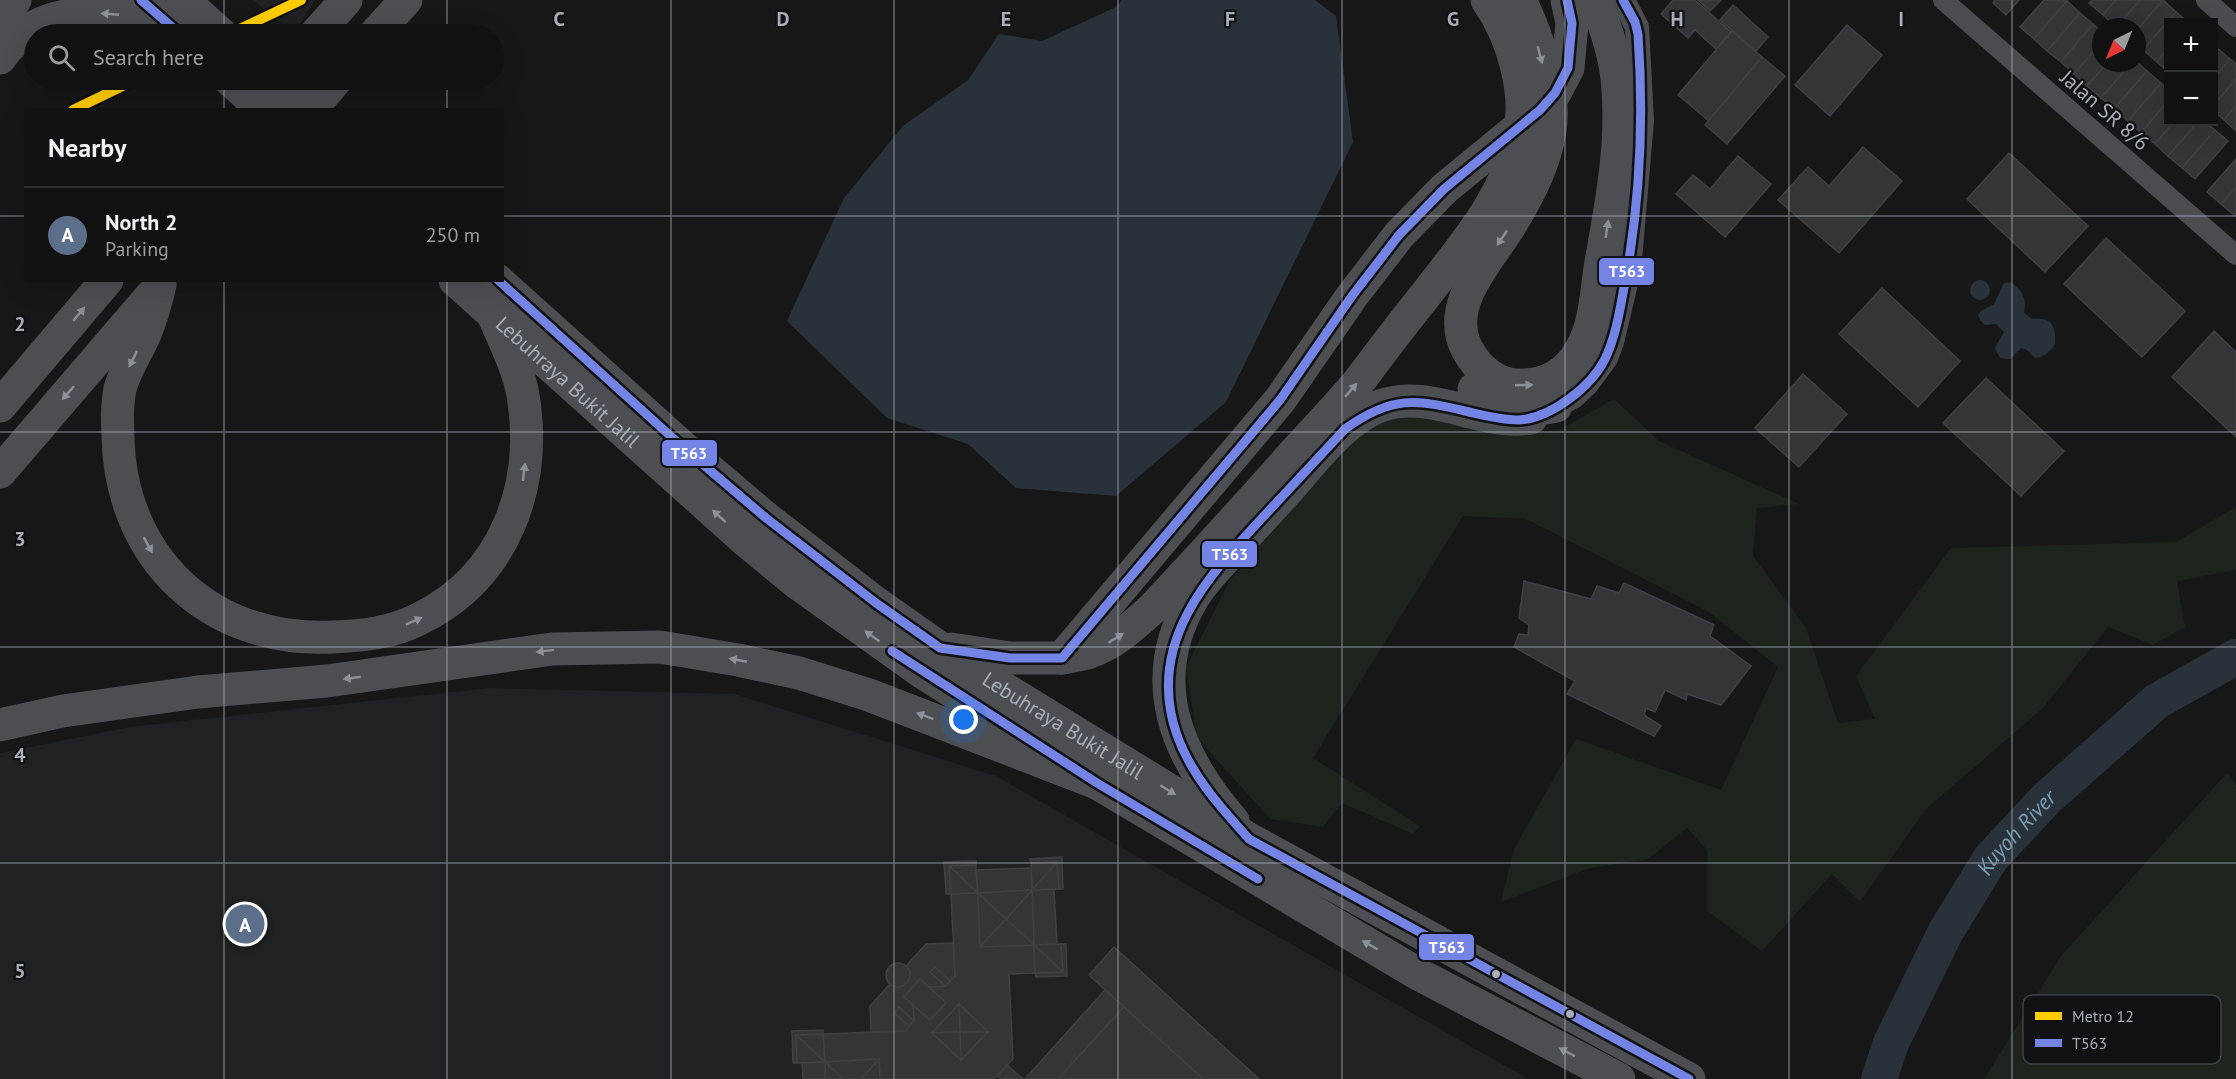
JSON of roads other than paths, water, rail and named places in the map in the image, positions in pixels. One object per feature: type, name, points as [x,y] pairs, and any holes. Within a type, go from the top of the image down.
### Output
[{"type":"highway","points":[[0,17],[8,0]]},
{"type":"highway","points":[[0,17],[15,0]]},
{"type":"highway","points":[[141,0],[192,24]]},
{"type":"highway","points":[[384,24],[406,0]]},
{"type":"highway","points":[[940,648],[1010,658],[1062,658],[1090,652],[1127,632],[1152,609],[1348,394],[1467,243],[1500,189],[1519,139],[1522,112],[1514,56],[1495,11],[1487,0]]},
{"type":"highway","points":[[1520,0],[1542,60],[1548,93],[1550,130],[1536,179],[1513,222],[1467,294],[1462,308],[1461,322],[1466,346],[1476,363],[1495,380],[1524,386],[1548,381],[1565,370],[1585,342],[1593,314],[1615,182],[1620,126],[1614,57],[1595,0]]},
{"type":"highway","points":[[1062,658],[1286,393],[1352,296],[1399,235],[1444,189],[1540,110],[1555,93],[1568,68],[1572,23],[1567,0]]},
{"type":"highway","points":[[324,24],[344,1]]},
{"type":"highway","points":[[37,24],[65,13],[83,12],[177,19]]},
{"type":"highway","points":[[0,58],[11,43],[24,32]]},
{"type":"highway","points":[[241,90],[262,108]]},
{"type":"highway","points":[[254,108],[269,90]]},
{"type":"highway","points":[[283,90],[303,108]]},
{"type":"highway","points":[[312,108],[327,90]]},
{"type":"highway","points":[[1467,243],[1442,300],[1440,326],[1448,359],[1465,382],[1491,401],[1526,411],[1556,406]]},
{"type":"highway","points":[[0,406],[105,282]]},
{"type":"highway","name":"Lebuhraya Bukit Jalil","points":[[457,282],[745,540],[796,582],[922,672],[1097,783],[1420,975],[1619,1079]]},
{"type":"highway","name":"Lebuhraya Bukit Jalil","points":[[499,282],[686,450],[766,518],[876,603],[940,648],[1249,839],[1689,1079]]},
{"type":"highway","points":[[162,283],[154,312],[125,373],[120,390],[119,454],[126,499],[151,553],[179,583],[210,608],[248,625],[303,637],[341,637],[382,633],[418,620],[451,599],[496,552],[516,511],[525,465],[526,436],[523,393],[510,353],[494,316]]},
{"type":"highway","points":[[0,472],[162,283]]},
{"type":"highway","points":[[1249,839],[1219,805],[1189,760],[1172,718],[1170,665],[1180,625],[1194,596],[1220,564],[1344,429],[1370,411],[1396,402],[1417,401],[1495,419],[1512,420],[1546,414],[1556,406]]},
{"type":"highway","points":[[0,725],[63,711],[198,692],[327,681],[552,649],[660,647],[799,673],[869,695],[1097,783]]},
{"type":"street","points":[[1556,406],[1573,397],[1587,385],[1606,358],[1629,271],[1642,121],[1637,27],[1623,0]]},
{"type":"street","name":"Jalan SR 8/6","points":[[1943,0],[2236,255]]},
{"type":"street","points":[[2206,0],[2236,27]]},
{"type":"waterway","name":"Kuyoh River","points":[[1879,1079],[1891,1043],[1946,931],[1991,858],[2046,799],[2157,701],[2236,657]]},
{"type":"metro line","name":"12","points":[[250,24],[301,0]]},
{"type":"metro line","name":"12","points":[[77,108],[114,90]]},
{"type":"place","name":"North 2","points":[[245,924]]}]
